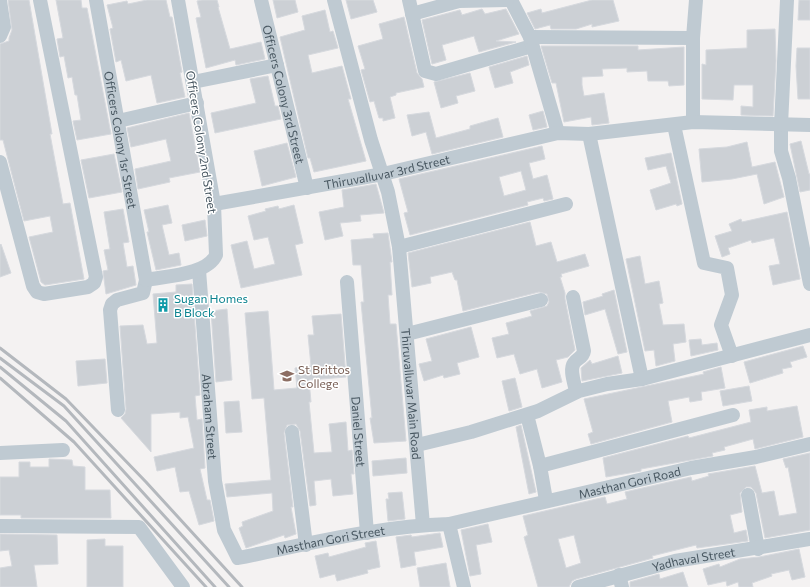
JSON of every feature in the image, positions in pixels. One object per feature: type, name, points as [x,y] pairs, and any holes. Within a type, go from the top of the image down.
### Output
[{"type":"street","points":[[0,162],[33,286],[37,292],[44,294],[88,287],[94,283],[96,277],[40,0]]},
{"type":"street","name":"Officers Colony 1sr Street","points":[[96,0],[146,280]]},
{"type":"street","name":"Officers Colony 2nd Street","points":[[146,280],[199,270],[213,262],[216,254],[214,204],[178,0]]},
{"type":"street","name":"Officers Colony 3rd Street","points":[[261,0],[307,188]]},
{"type":"street","name":"Thiruvalluvar Main Road","points":[[334,0],[371,140],[383,174],[399,247],[423,525]]},
{"type":"street","points":[[507,0],[459,2],[410,7],[425,71],[436,74],[531,42],[693,38]]},
{"type":"street","points":[[511,0],[531,42],[558,133]]},
{"type":"street","points":[[693,122],[693,38],[696,0]]},
{"type":"street","points":[[787,0],[781,151],[789,178],[810,284]]},
{"type":"street","points":[[0,1],[4,27],[0,36]]},
{"type":"street","points":[[193,82],[277,65]]},
{"type":"street","points":[[118,121],[197,103]]},
{"type":"street","name":"Thiruvalluvar 3rd Street","points":[[214,204],[383,174],[558,133],[589,134],[693,122],[810,125]]},
{"type":"street","points":[[674,125],[704,263],[727,268],[732,296],[721,325],[732,356]]},
{"type":"street","points":[[589,134],[642,379]]},
{"type":"street","points":[[399,247],[566,204]]},
{"type":"street","name":"Abraham Street","points":[[199,270],[215,482],[224,530],[238,558]]},
{"type":"street","points":[[118,410],[110,310],[112,304],[118,300],[134,297],[143,293],[146,280]]},
{"type":"street","name":"Daniel Street","points":[[347,282],[367,533]]},
{"type":"street","points":[[572,297],[584,351],[581,358],[574,363],[572,368],[576,392]]},
{"type":"street","points":[[407,334],[541,300]]},
{"type":"street","points":[[417,445],[471,432],[527,415],[576,392],[607,384],[642,379],[810,335]]},
{"type":"street","points":[[527,415],[540,466],[546,500]]},
{"type":"street","points":[[540,466],[732,415]]},
{"type":"street","points":[[292,432],[306,545]]},
{"type":"street","name":"Masthan Gori Road","points":[[449,524],[546,500],[691,468],[810,444]]},
{"type":"street","points":[[0,453],[63,450]]},
{"type":"street","points":[[748,495],[758,549]]},
{"type":"street","points":[[423,525],[449,524],[464,587]]},
{"type":"street","name":"Masthan Gori Street","points":[[238,558],[367,533],[423,525]]},
{"type":"street","points":[[0,526],[139,527],[183,587]]},
{"type":"street","name":"Yadhaval Street","points":[[578,587],[620,581],[676,561],[758,549],[810,539]]},
{"type":"building","points":[[8,0],[29,0],[52,134],[50,134],[63,204],[70,203],[84,279],[45,285],[41,282],[29,237],[53,232],[50,216],[24,221],[3,140],[0,140],[0,44],[9,41],[12,30]]},
{"type":"building","points":[[56,0],[81,0],[82,8],[87,8],[111,134],[77,140],[73,121],[81,120],[77,95],[75,95],[72,77],[68,78],[64,56],[60,57],[57,39],[63,38]]},
{"type":"building","points":[[147,0],[166,0],[170,17],[172,17],[185,97],[157,103],[151,75],[126,81],[121,60],[116,62],[110,29],[113,28],[107,5],[127,1],[128,4]]},
{"type":"building","points":[[217,0],[230,49],[261,42],[265,59],[236,65],[235,60],[206,68],[196,18],[201,17],[197,1]]},
{"type":"building","points":[[273,0],[295,0],[298,12],[277,18]]},
{"type":"building","points":[[346,0],[373,0],[377,12],[351,19]]},
{"type":"building","points":[[592,0],[613,0],[619,21],[592,27],[592,24],[576,29],[551,29],[550,25],[535,29],[527,13],[541,9],[542,13]]},
{"type":"building","points":[[799,0],[810,0],[810,20],[798,20]]},
{"type":"building","points":[[482,9],[485,14],[506,9],[519,34],[496,41],[516,42],[479,52],[474,36],[442,45],[446,60],[432,64],[422,20],[460,10],[462,15]]},
{"type":"building","points":[[325,10],[330,32],[333,31],[338,48],[308,55],[312,73],[342,66],[351,99],[348,99],[366,161],[314,172],[310,158],[308,158],[280,37],[305,30],[302,16]]},
{"type":"building","points":[[404,17],[417,73],[422,79],[424,87],[396,93],[396,95],[390,97],[395,118],[383,121],[383,118],[379,118],[374,101],[370,102],[361,70],[365,69],[358,46],[383,39],[379,24]]},
{"type":"building","points":[[775,29],[776,61],[773,116],[741,115],[741,106],[753,107],[753,85],[734,85],[733,100],[702,99],[702,64],[706,65],[706,50],[747,48],[747,30]]},
{"type":"building","points":[[541,46],[638,46],[638,50],[684,47],[684,85],[669,86],[668,81],[648,81],[647,71],[627,72],[627,68],[602,69],[603,76],[582,77],[582,85],[584,96],[604,93],[609,123],[592,125],[591,117],[564,122],[556,83],[552,83]]},
{"type":"building","points":[[797,48],[810,48],[810,99],[798,99],[796,66]]},
{"type":"building","points":[[527,56],[529,65],[510,72],[513,83],[495,88],[489,67]]},
{"type":"building","points":[[470,73],[475,91],[456,96],[458,103],[441,108],[434,82]]},
{"type":"building","points":[[268,76],[275,106],[278,106],[281,119],[215,133],[211,113],[256,103],[250,79]]},
{"type":"building","points":[[543,111],[547,127],[533,130],[529,115]]},
{"type":"building","points":[[429,112],[436,138],[470,129],[470,126],[498,118],[503,137],[432,154],[426,132],[412,136],[407,115]]},
{"type":"building","points":[[189,113],[200,172],[169,178],[170,182],[138,189],[135,169],[171,161],[166,139],[131,147],[127,128]]},
{"type":"building","points":[[801,141],[810,174],[810,190],[800,192],[790,144]]},
{"type":"building","points":[[747,142],[752,167],[775,162],[784,197],[764,204],[757,174],[732,179],[702,182],[699,149],[727,147]]},
{"type":"building","points":[[287,143],[296,177],[262,186],[254,151]]},
{"type":"building","points":[[542,146],[545,159],[529,163],[533,179],[547,175],[553,199],[544,201],[543,198],[527,202],[528,205],[410,235],[404,213],[408,212],[399,179]],"holes":[[[521,171],[526,190],[504,196],[499,177]]]},
{"type":"building","points":[[671,153],[682,204],[677,206],[676,204],[656,210],[650,190],[671,183],[666,166],[648,170],[645,158]]},
{"type":"building","points":[[114,154],[122,192],[89,198],[81,160]]},
{"type":"building","points":[[376,184],[384,213],[360,215],[361,221],[340,223],[343,236],[325,240],[319,212],[344,207],[342,190]]},
{"type":"building","points":[[168,205],[172,223],[162,225],[169,255],[179,253],[181,265],[156,270],[147,232],[149,232],[144,210]]},
{"type":"building","points":[[294,205],[303,243],[295,245],[302,275],[241,288],[231,245],[247,241],[254,269],[275,264],[268,237],[254,240],[248,216],[266,211],[265,209],[278,206],[279,209]]},
{"type":"building","points":[[123,209],[129,242],[123,243],[127,267],[133,266],[136,285],[106,294],[103,271],[108,270],[104,250],[110,249],[104,212]]},
{"type":"building","points":[[787,212],[800,279],[773,285],[769,266],[780,264],[774,238],[752,243],[751,240],[728,248],[730,254],[722,257],[715,236],[732,231],[729,224],[741,219],[742,222]]},
{"type":"building","points":[[205,220],[207,236],[185,241],[182,225]]},
{"type":"building","points":[[530,222],[536,246],[551,242],[557,262],[585,254],[589,266],[561,274],[562,277],[560,277],[565,293],[575,350],[568,357],[556,360],[562,382],[542,388],[537,369],[520,374],[514,354],[497,358],[492,338],[509,334],[506,323],[532,316],[530,311],[547,306],[549,302],[547,294],[539,292],[463,311],[457,280],[455,280],[452,272],[430,277],[431,283],[412,287],[408,253]]},
{"type":"building","points":[[388,233],[392,262],[390,262],[392,295],[388,295],[390,324],[396,324],[406,441],[374,443],[370,418],[372,418],[361,302],[364,302],[361,265],[353,265],[351,240],[374,238],[373,234]]},
{"type":"building","points":[[1,244],[11,273],[0,277],[0,245]]},
{"type":"building","points":[[640,256],[645,284],[659,281],[663,303],[659,304],[663,325],[684,324],[686,342],[673,344],[675,361],[656,366],[654,350],[645,351],[626,259]]},
{"type":"building","points":[[192,284],[200,395],[195,396],[197,420],[202,419],[205,468],[200,469],[207,500],[210,500],[214,521],[199,525],[189,491],[180,492],[175,467],[157,471],[154,457],[194,448],[188,417],[180,418],[180,412],[151,414],[151,452],[121,418],[125,414],[126,409],[120,326],[143,325],[147,344],[157,343],[153,294],[176,292],[176,285]]},
{"type":"building","points":[[614,290],[627,352],[618,354],[605,309],[585,315],[583,302],[603,296],[602,294]]},
{"type":"building","points":[[227,309],[232,380],[216,382],[211,311]]},
{"type":"building","points":[[268,311],[274,390],[297,388],[295,368],[311,366],[308,335],[314,335],[312,316],[341,314],[346,377],[309,380],[311,402],[309,402],[314,453],[332,452],[329,424],[346,422],[348,451],[352,450],[354,474],[351,474],[353,494],[333,496],[331,479],[314,481],[316,505],[310,506],[300,431],[296,424],[287,425],[284,433],[293,507],[291,507],[296,534],[285,538],[284,535],[246,548],[239,528],[243,526],[242,522],[273,511],[272,493],[227,497],[225,484],[271,480],[264,398],[252,399],[245,313]]},
{"type":"building","points":[[471,327],[479,357],[457,363],[460,374],[444,378],[443,375],[424,381],[419,364],[432,361],[426,339]]},
{"type":"building","points":[[701,339],[702,345],[717,343],[718,350],[691,356],[689,340]]},
{"type":"building","points":[[803,346],[807,357],[790,362],[792,367],[782,369],[783,373],[750,383],[744,362]]},
{"type":"building","points":[[618,356],[622,373],[582,381],[581,368],[590,360],[592,364]]},
{"type":"building","points":[[105,359],[107,383],[78,386],[76,361]]},
{"type":"building","points":[[721,367],[725,388],[701,392],[702,400],[690,402],[689,397],[668,401],[672,422],[591,444],[588,434],[593,432],[584,399],[704,374],[703,372]]},
{"type":"building","points":[[515,378],[522,407],[509,411],[502,381]]},
{"type":"building","points":[[749,386],[752,401],[723,406],[720,391]]},
{"type":"building","points":[[239,401],[242,432],[226,433],[224,402]]},
{"type":"building","points":[[797,406],[803,437],[755,449],[753,439],[724,447],[725,450],[712,453],[713,456],[606,477],[603,458],[688,436],[689,438],[751,422],[749,410],[767,407],[767,411]]},
{"type":"building","points":[[521,425],[536,492],[529,494],[516,427]]},
{"type":"building","points":[[810,453],[810,530],[765,538],[756,493],[751,487],[746,487],[740,493],[742,512],[730,515],[734,533],[746,530],[748,541],[697,548],[696,545],[652,556],[653,558],[576,579],[572,581],[569,587],[538,587],[524,537],[528,535],[523,516],[605,497],[607,504],[627,499],[625,492],[691,477],[692,481],[709,476],[708,474],[755,466],[762,493],[774,491],[779,516],[797,513],[788,467],[786,468],[783,459]],"holes":[[[574,535],[581,563],[566,568],[558,539]]]},
{"type":"building","points":[[406,458],[407,473],[373,476],[372,461]]},
{"type":"building","points":[[49,459],[72,460],[73,466],[85,467],[85,490],[110,490],[111,518],[21,518],[21,515],[0,515],[0,477],[19,477],[19,462],[30,462],[30,467],[49,467]]},
{"type":"building","points":[[402,492],[405,519],[388,521],[386,499],[389,499],[388,493]]},
{"type":"building","points":[[488,524],[492,542],[476,545],[481,574],[470,576],[461,530]]},
{"type":"building","points":[[440,533],[443,547],[414,552],[416,565],[401,568],[396,537],[411,535],[412,537]]},
{"type":"building","points":[[0,534],[57,535],[58,564],[34,565],[37,587],[0,587],[0,568],[12,566],[9,550],[0,551]]},
{"type":"building","points":[[105,539],[105,546],[123,546],[123,587],[87,587],[87,540]]},
{"type":"building","points":[[376,541],[380,567],[367,570],[368,573],[337,581],[335,574],[320,578],[315,556],[328,553],[329,557],[366,547],[365,543]]},
{"type":"building","points":[[799,549],[805,577],[792,580],[789,570],[771,574],[772,576],[752,583],[753,587],[739,587],[738,582],[727,586],[726,581],[708,585],[703,569],[719,564],[720,567],[740,559],[759,557]]},
{"type":"building","points":[[446,563],[450,587],[420,587],[417,568]]},
{"type":"building","points":[[683,572],[688,587],[630,587],[630,582],[659,574],[660,579]]},
{"type":"railway","points":[[0,348],[66,399],[146,482],[242,587]]},
{"type":"railway","points":[[0,358],[64,406],[229,587]]},
{"type":"railway","points":[[0,367],[66,421],[215,587]]},
{"type":"railway","points":[[0,378],[74,442],[206,587]]},
{"type":"place","name":"Sugan Homes B Block","points":[[163,305]]},
{"type":"place","name":"St Brittos College","points":[[287,376]]}]
